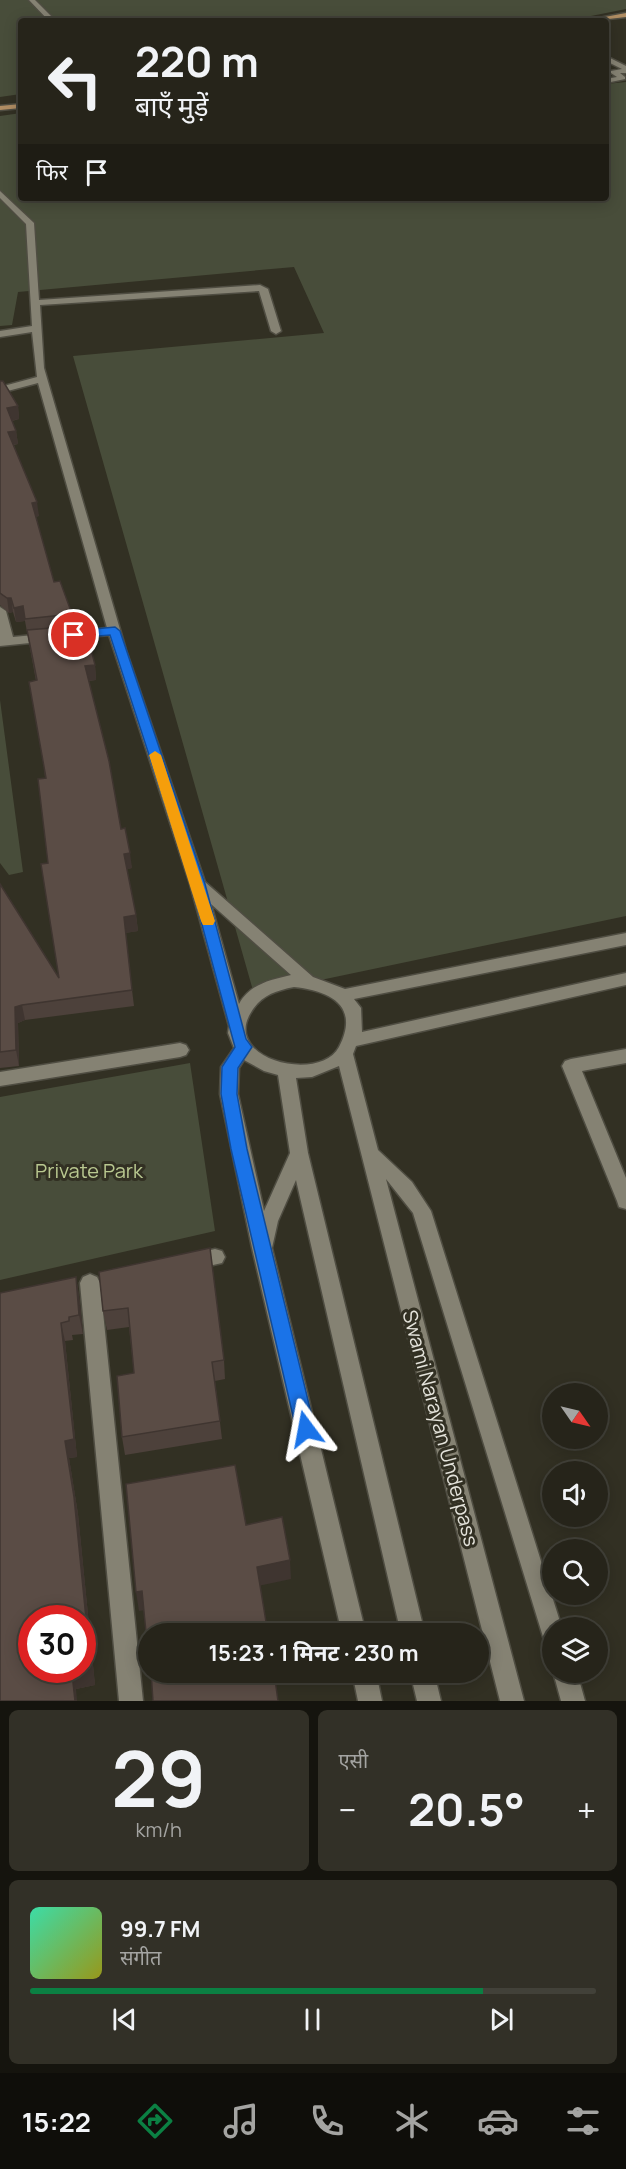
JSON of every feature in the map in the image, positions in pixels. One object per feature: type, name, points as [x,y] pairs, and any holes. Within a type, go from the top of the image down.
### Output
[{"type":"main road","points":[[609,18],[626,15]]},
{"type":"main road","points":[[609,26],[626,23]]},
{"type":"main road","points":[[0,102],[18,99]]},
{"type":"main road","points":[[0,108],[18,106]]},
{"type":"street","points":[[32,0],[50,18]]},
{"type":"street","points":[[609,60],[626,70]]},
{"type":"street","points":[[615,63],[626,61]]},
{"type":"street","points":[[609,80],[623,78],[614,72],[626,70]]},
{"type":"street","points":[[0,193],[30,223],[42,379],[115,631],[198,884],[239,1041],[250,1055],[266,1065],[286,1071],[308,1071],[328,1065],[349,1047],[626,979]]},
{"type":"street","points":[[35,303],[260,288],[263,289],[276,331]]},
{"type":"street","points":[[0,334],[37,328]]},
{"type":"street","points":[[0,390],[42,379]]},
{"type":"street","points":[[0,611],[4,642],[115,631]]},
{"type":"street","points":[[198,884],[307,980]]},
{"type":"street","points":[[342,995],[626,939]]},
{"type":"street","points":[[236,1025],[240,1010],[251,996],[267,986],[287,981],[307,980],[327,986],[342,995],[354,1008],[357,1023],[349,1047]]},
{"type":"street","points":[[244,1047],[230,1067],[229,1094],[262,1248],[351,1623]]},
{"type":"street","name":"Swami Narayan Underpass","points":[[349,1047],[371,1155],[512,1701]]},
{"type":"street","points":[[0,1079],[180,1050]]},
{"type":"street","points":[[626,1056],[571,1066],[626,1201]]},
{"type":"street","points":[[286,1071],[299,1153],[410,1623]]},
{"type":"street","points":[[262,1248],[269,1221],[299,1153]]},
{"type":"street","points":[[371,1155],[410,1191],[422,1211],[547,1617]]},
{"type":"street","points":[[170,1266],[215,1257]]},
{"type":"street","points":[[68,1287],[113,1278]]},
{"type":"street","points":[[90,1283],[132,1701]]},
{"type":"street","points":[[366,1683],[370,1701]]},
{"type":"street","points":[[425,1683],[429,1701]]},
{"type":"street","points":[[567,1683],[573,1701]]},
{"type":"green space","points":[[0,0],[626,0],[626,9],[581,18],[18,18],[18,94],[0,97]]},
{"type":"green space","points":[[626,82],[626,916],[254,994],[73,356],[324,333],[294,267],[18,292],[12,325],[0,326],[0,116],[18,113],[18,201],[609,201],[609,84]]},
{"type":"green space","points":[[0,700],[23,872],[9,875],[0,863]]},
{"type":"green space","name":"Private Park","points":[[190,1063],[215,1231],[0,1280],[0,1097]]},
{"type":"building","points":[[0,381],[3,381],[18,406],[7,408],[16,431],[8,432],[37,502],[32,503],[54,582],[60,581],[72,614],[25,619],[23,606],[14,608],[11,598],[0,593]]},
{"type":"building","points":[[76,626],[78,630],[86,629],[95,665],[85,666],[109,761],[121,829],[125,828],[130,853],[124,854],[136,915],[124,917],[132,990],[15,1007],[16,1050],[0,1052],[0,884],[59,978],[41,864],[48,863],[38,779],[46,778],[29,682],[37,680],[27,630]]},
{"type":"building","points":[[210,1248],[224,1360],[212,1362],[220,1421],[122,1437],[117,1376],[134,1373],[128,1308],[103,1311],[99,1272]]},
{"type":"building","points":[[76,1277],[79,1315],[69,1317],[69,1321],[61,1323],[74,1439],[65,1441],[74,1497],[85,1605],[18,1605],[18,1683],[73,1683],[75,1701],[0,1701],[0,1293]]},
{"type":"building","points":[[235,1465],[246,1525],[282,1517],[290,1560],[257,1567],[266,1623],[145,1623],[142,1591],[136,1592],[126,1484]]},
{"type":"building","points":[[152,1683],[276,1683],[278,1701],[153,1701]]},
{"type":"slow traffic","points":[[155,755],[208,921]]},
{"type":"route","points":[[74,635],[115,631],[198,884],[239,1041],[244,1047],[230,1067],[229,1094],[239,1149],[306,1429]]}]
